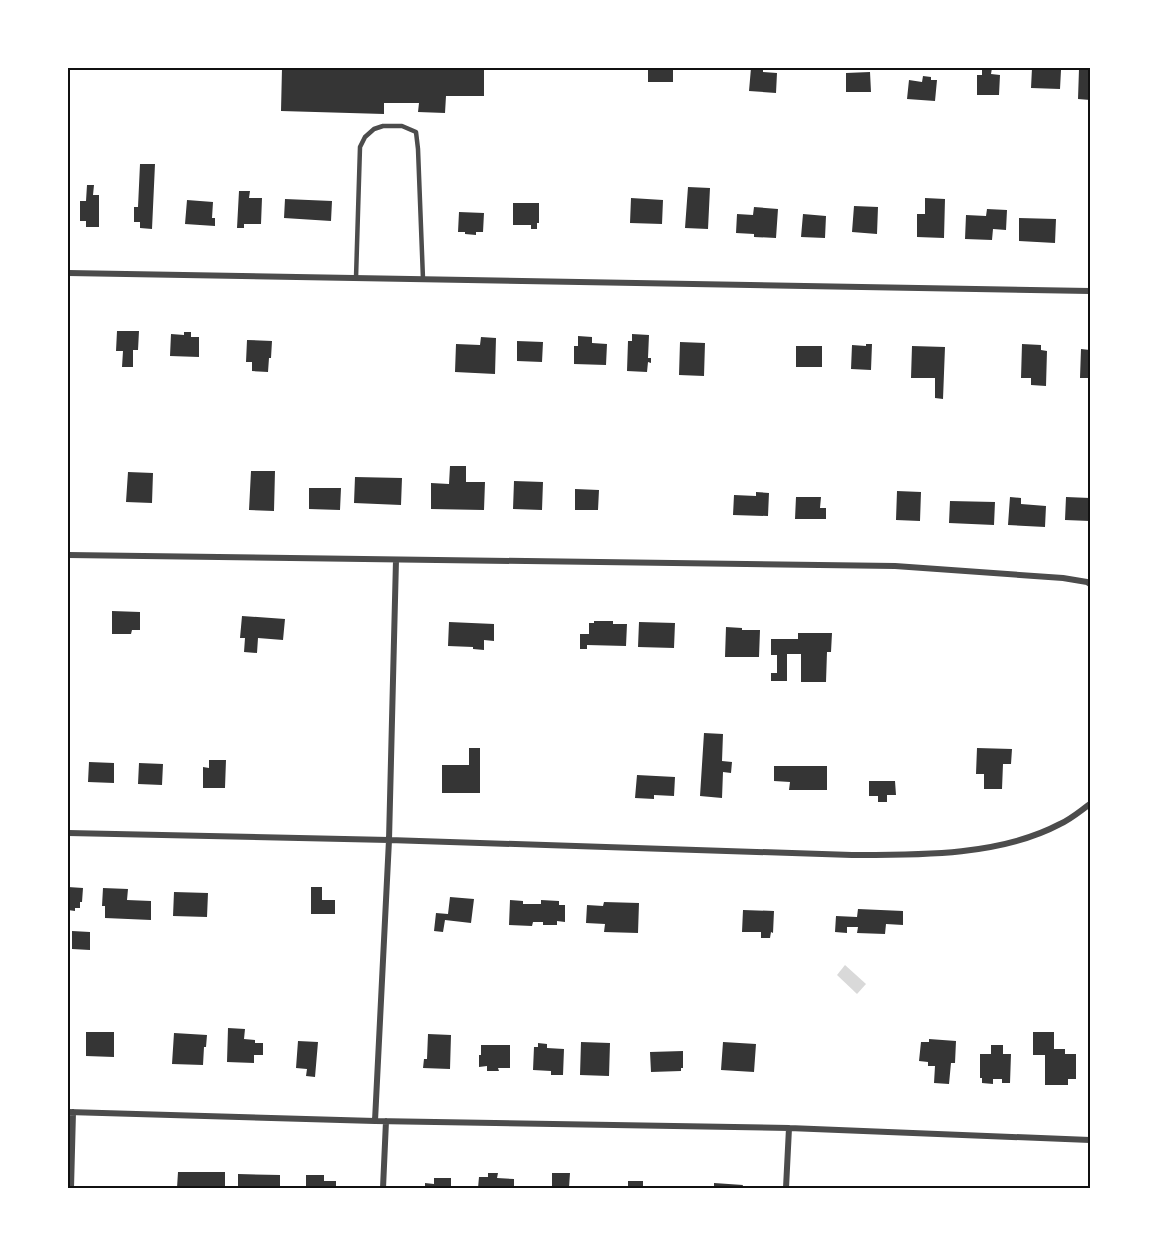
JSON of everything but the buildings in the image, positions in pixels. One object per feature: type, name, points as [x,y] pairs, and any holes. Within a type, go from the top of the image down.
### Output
[{"type":"street","points":[[68,273],[1090,291]]},
{"type":"street","points":[[68,555],[895,566],[1064,578],[1090,584]]},
{"type":"street","points":[[375,1121],[389,840],[396,560]]},
{"type":"street","points":[[68,833],[904,855],[992,846],[1023,839],[1062,823],[1090,804]]},
{"type":"street","points":[[71,1188],[70,1112],[375,1121],[789,1128],[1090,1140]]},
{"type":"street","points":[[383,1188],[386,1121]]},
{"type":"street","points":[[786,1188],[789,1128]]},
{"type":"lane","points":[[356,278],[360,147],[365,137],[374,129],[383,126],[402,126],[416,132],[423,279]]},
{"type":"shaded area","points":[[845,965],[866,984],[857,994],[837,975]]}]
